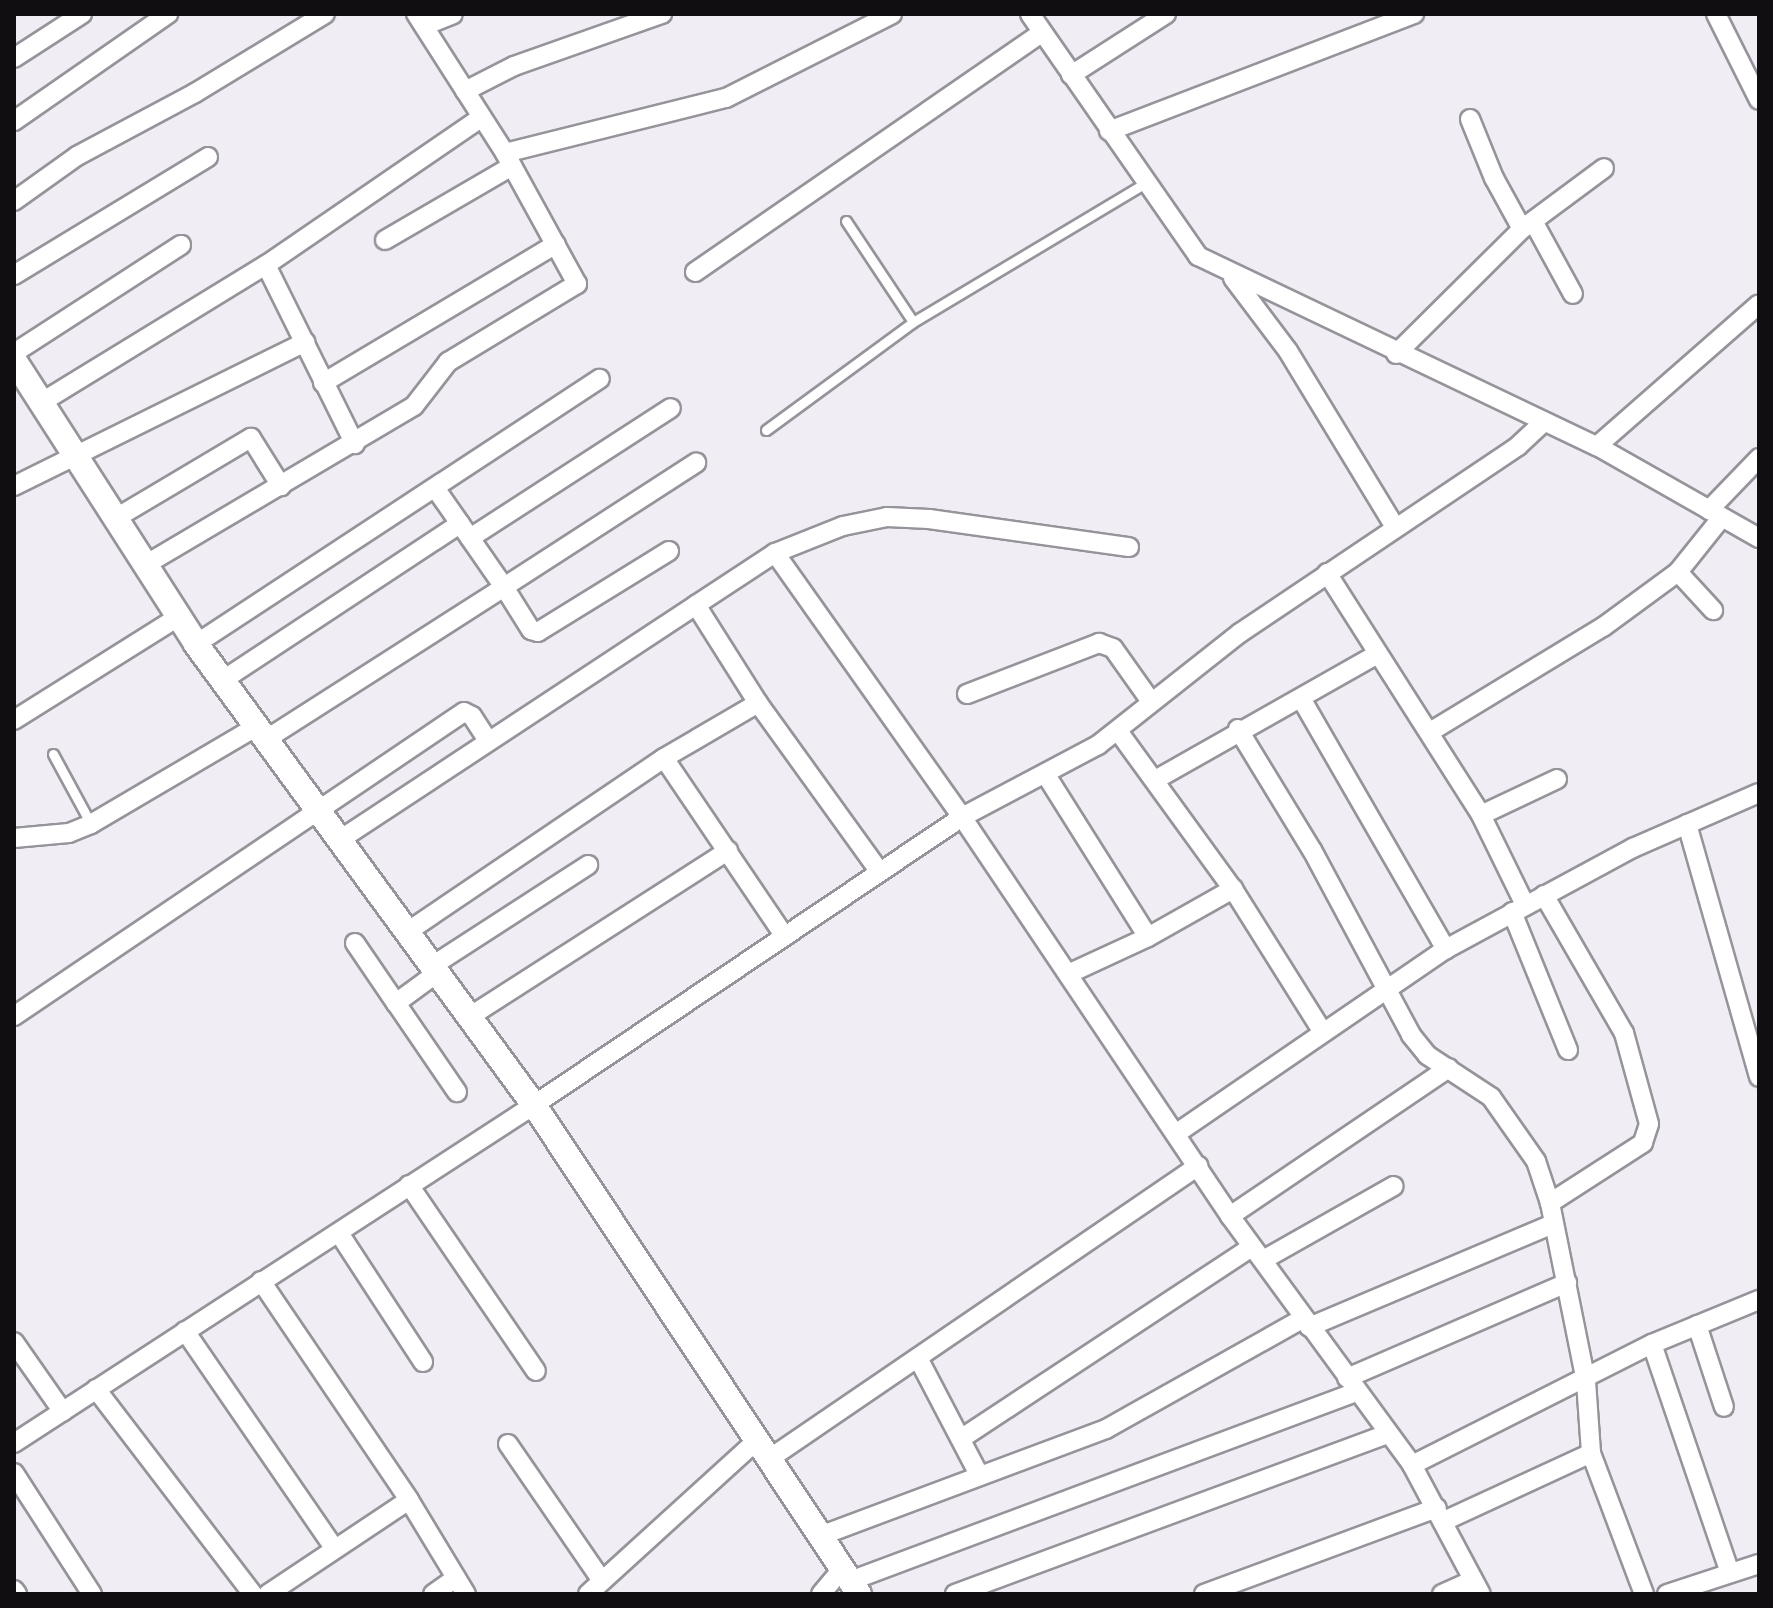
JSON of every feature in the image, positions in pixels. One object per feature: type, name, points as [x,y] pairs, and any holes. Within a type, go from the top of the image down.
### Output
[{"type":"street","points":[[14,58],[82,14]]},
{"type":"street","points":[[14,121],[168,14]]},
{"type":"street","points":[[14,201],[77,156],[195,93],[325,14]]},
{"type":"street","points":[[145,565],[355,444],[414,406],[448,362],[577,284],[508,159],[420,20],[453,14]]},
{"type":"street","points":[[465,91],[514,66],[627,20],[662,14]]},
{"type":"street","points":[[385,240],[508,159],[609,124],[696,109],[892,14]]},
{"type":"street","points":[[1030,14],[1198,256],[1396,354],[1597,446],[1759,538]]},
{"type":"street","points":[[1071,75],[1166,14]]},
{"type":"street","points":[[1109,131],[1414,14]]},
{"type":"street","points":[[1716,14],[1759,100]]},
{"type":"street","points":[[695,272],[1042,33]]},
{"type":"street","points":[[42,402],[266,265],[481,118]]},
{"type":"street","points":[[1470,119],[1494,178],[1573,294]]},
{"type":"street","points":[[14,275],[208,157]]},
{"type":"street","points":[[1396,354],[1528,225],[1604,168]]},
{"type":"street","points":[[323,383],[556,244]]},
{"type":"street","points":[[14,353],[181,245]]},
{"type":"street","points":[[266,265],[355,444]]},
{"type":"street","points":[[1229,272],[1288,351],[1395,527]]},
{"type":"street","points":[[1597,446],[1759,304]]},
{"type":"street","points":[[14,486],[305,342]]},
{"type":"street","points":[[14,360],[196,644],[318,815],[534,1105],[850,1581]]},
{"type":"street","points":[[196,644],[600,379]]},
{"type":"street","points":[[223,680],[671,408]]},
{"type":"street","points":[[14,1443],[534,1105],[962,817],[1046,775],[1118,731],[1150,700],[1543,423]]},
{"type":"street","points":[[116,518],[251,438],[281,486]]},
{"type":"street","points":[[1430,732],[1603,627],[1678,572],[1715,514],[1759,458]]},
{"type":"street","points":[[14,838],[69,833],[91,824],[261,733],[504,587],[696,463]]},
{"type":"street","points":[[436,489],[534,633],[669,551]]},
{"type":"street","points":[[338,841],[775,553],[843,526],[887,517],[989,524],[1088,545],[1129,547]]},
{"type":"street","points":[[775,553],[962,817],[1230,1216],[1412,1465],[1441,1514],[1477,1587],[1442,1594]]},
{"type":"street","points":[[1678,572],[1713,610]]},
{"type":"street","points":[[1327,573],[1481,815],[1519,909],[1568,1050]]},
{"type":"street","points":[[696,605],[758,703],[880,872]]},
{"type":"street","points":[[14,720],[178,617]]},
{"type":"street","points":[[967,694],[1099,643],[1113,648],[1150,700]]},
{"type":"street","points":[[1155,780],[1238,729],[1302,700],[1378,654]]},
{"type":"street","points":[[1302,700],[1446,949]]},
{"type":"street","points":[[407,932],[664,758],[758,703]]},
{"type":"street","points":[[14,1016],[318,815],[464,712],[472,716],[488,741]]},
{"type":"street","points":[[1238,729],[1388,988],[1411,1035],[1427,1055],[1491,1097],[1514,1124],[1536,1161],[1550,1203],[1586,1381],[1591,1453],[1644,1594]]},
{"type":"street","points":[[1118,731],[1233,889],[1322,1031]]},
{"type":"street","points":[[664,758],[784,935]]},
{"type":"street","points":[[1046,775],[1148,937]]},
{"type":"street","points":[[1481,815],[1557,779]]},
{"type":"street","points":[[1177,1133],[1446,949],[1544,895],[1687,824],[1759,793]]},
{"type":"street","points":[[1687,824],[1759,1077]]},
{"type":"street","points":[[469,1017],[728,851]]},
{"type":"street","points":[[396,1003],[434,969],[588,865]]},
{"type":"street","points":[[1068,974],[1148,937],[1233,889]]},
{"type":"street","points":[[1544,895],[1624,1033],[1649,1124],[1643,1143],[1550,1203]]},
{"type":"street","points":[[355,943],[457,1092]]},
{"type":"street","points":[[1230,1216],[1449,1068]]},
{"type":"street","points":[[508,1444],[595,1588],[763,1450],[918,1358],[1198,1166]]},
{"type":"street","points":[[409,1185],[536,1371]]},
{"type":"street","points":[[962,1438],[1258,1254],[1394,1186]]},
{"type":"street","points":[[820,1536],[978,1473],[1106,1429],[1306,1323],[1553,1224]]},
{"type":"street","points":[[339,1233],[423,1362]]},
{"type":"street","points":[[261,1281],[409,1500],[461,1586],[433,1594]]},
{"type":"street","points":[[821,1594],[1352,1385],[1567,1283]]},
{"type":"street","points":[[1412,1465],[1586,1381],[1652,1344],[1759,1300]]},
{"type":"street","points":[[1697,1325],[1724,1407]]},
{"type":"street","points":[[185,1331],[334,1548]]},
{"type":"street","points":[[14,1342],[63,1412]]},
{"type":"street","points":[[1652,1344],[1730,1573]]},
{"type":"street","points":[[918,1358],[978,1473]]},
{"type":"street","points":[[96,1389],[253,1594]]},
{"type":"street","points":[[955,1594],[1387,1434]]},
{"type":"street","points":[[1204,1594],[1441,1514],[1591,1453]]},
{"type":"street","points":[[14,1473],[92,1594]]},
{"type":"street","points":[[268,1594],[409,1500]]},
{"type":"street","points":[[1667,1594],[1759,1564]]},
{"type":"lane","points":[[766,430],[913,322],[1145,183]]},
{"type":"lane","points":[[846,221],[913,322]]},
{"type":"lane","points":[[53,754],[91,824]]}]
